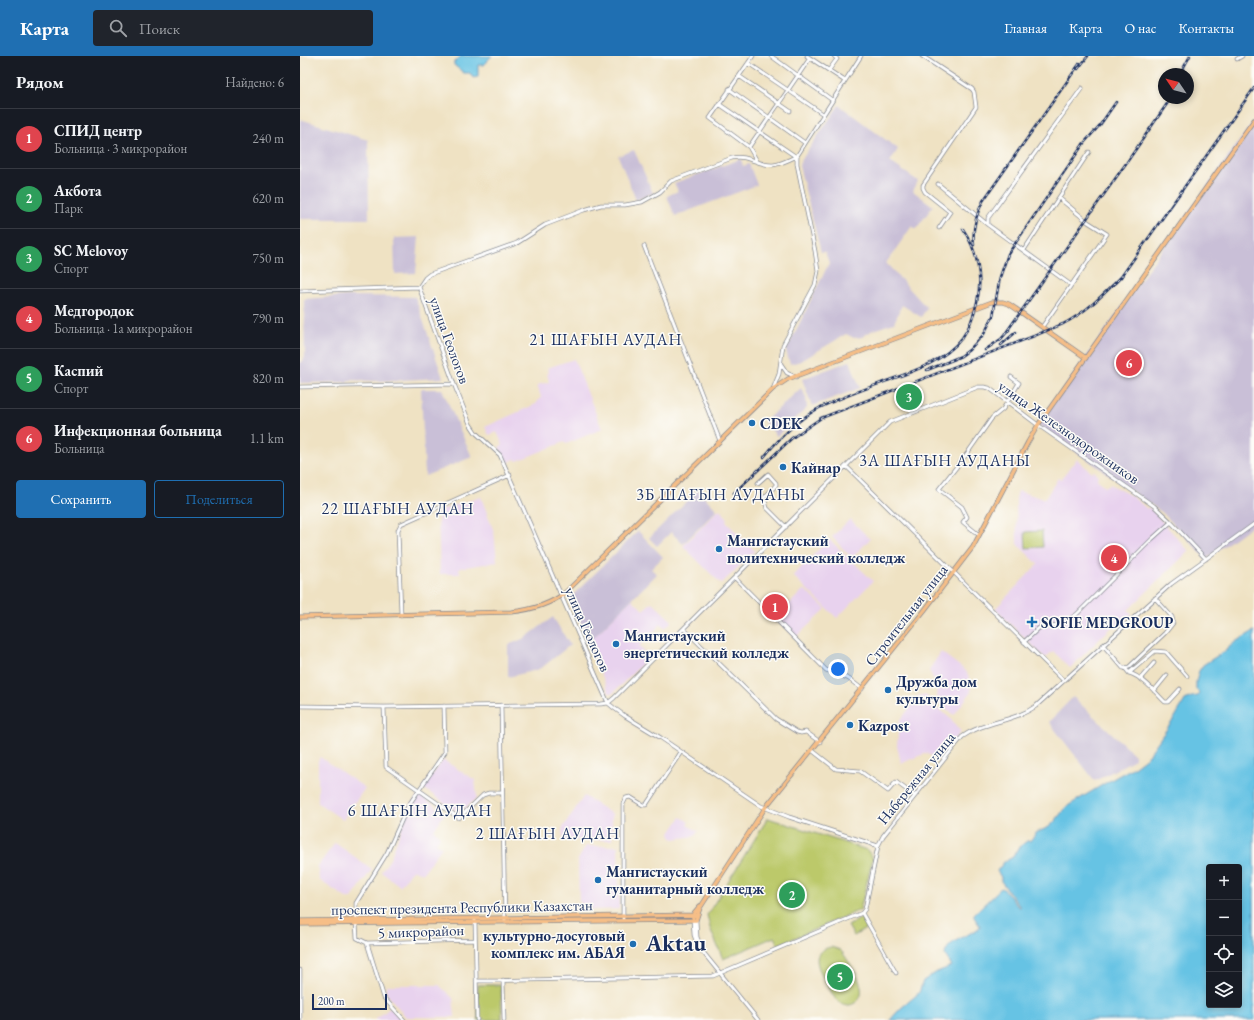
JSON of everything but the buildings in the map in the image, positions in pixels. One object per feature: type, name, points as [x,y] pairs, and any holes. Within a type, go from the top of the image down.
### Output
[{"type":"main road","name":"Строительная улица","points":[[695,918],[697,909],[703,905],[765,808],[813,751],[973,547],[1038,425],[1254,120]]},
{"type":"main road","points":[[300,617],[525,611],[540,607],[561,596],[773,389],[788,379],[968,310],[996,301],[1009,304],[1086,358]]},
{"type":"main road","name":"проспект президента Республики Казахстан","points":[[300,924],[475,920],[695,918]]},
{"type":"main road","name":"проспект президента Республики Казахстан","points":[[300,921],[356,922]]},
{"type":"street","points":[[753,56],[710,118],[749,147],[757,161]]},
{"type":"street","points":[[771,56],[832,100]]},
{"type":"street","points":[[829,70],[837,59],[834,56]]},
{"type":"street","points":[[300,290],[419,287],[425,278],[430,274],[517,243],[545,225],[580,211],[601,205],[625,205],[642,202],[660,192],[671,181],[732,158],[741,156],[764,164],[774,165],[796,156],[861,56]]},
{"type":"street","points":[[922,56],[972,89],[974,92],[976,107],[923,185],[925,192],[950,212],[939,228]]},
{"type":"street","points":[[1237,59],[1242,56]]},
{"type":"street","points":[[749,147],[809,57],[845,81]]},
{"type":"street","points":[[748,62],[823,114]]},
{"type":"street","points":[[739,76],[790,111]]},
{"type":"street","points":[[988,225],[988,218],[1082,88]]},
{"type":"street","points":[[729,89],[805,143]]},
{"type":"street","points":[[719,104],[796,156],[815,251],[818,271],[815,285],[786,339],[782,352],[778,379],[773,389]]},
{"type":"street","points":[[1024,250],[1089,152]]},
{"type":"street","points":[[938,184],[988,225],[1072,285]]},
{"type":"street","points":[[1042,327],[1107,234],[1088,222],[1059,198]]},
{"type":"street","points":[[644,246],[720,440]]},
{"type":"street","name":"улица Геологов","points":[[419,287],[454,384],[473,429],[500,455],[510,475],[561,596],[596,671],[608,703]]},
{"type":"street","points":[[781,363],[787,372],[796,376]]},
{"type":"street","points":[[979,535],[963,522],[967,517],[962,507],[939,489],[966,455],[992,418],[1000,412],[1007,402],[1019,383],[1012,377]]},
{"type":"street","points":[[300,387],[454,384]]},
{"type":"street","name":"улица Железнодорожников","points":[[608,703],[684,629],[890,422],[978,387],[984,386],[989,388],[1038,425],[1137,493],[1171,522],[1206,559]]},
{"type":"street","points":[[846,466],[1064,681]]},
{"type":"street","points":[[758,483],[768,474],[776,483],[776,485],[764,498],[767,508],[786,527]]},
{"type":"street","points":[[401,615],[398,530],[401,524],[510,475]]},
{"type":"street","points":[[1024,642],[1042,626],[1061,625],[1077,614],[1171,522]]},
{"type":"street","name":"Набережная улица","points":[[862,913],[865,909],[878,846],[882,836],[962,738],[979,728],[1028,712],[1170,584],[1254,524]]},
{"type":"street","points":[[735,578],[826,670],[849,679],[862,689]]},
{"type":"street","points":[[1125,668],[1129,667],[1165,633],[1173,623],[1172,617],[1155,598]]},
{"type":"street","points":[[684,629],[776,718],[797,732],[806,732],[820,742]]},
{"type":"street","points":[[1103,645],[1129,673],[1134,674],[1165,702],[1168,702],[1180,689]]},
{"type":"street","points":[[1129,673],[1155,651],[1166,652],[1187,676]]},
{"type":"street","points":[[1140,679],[1154,663]]},
{"type":"street","points":[[1154,691],[1167,675]]},
{"type":"street","points":[[300,706],[384,707],[608,703],[625,716],[765,808],[878,846]]},
{"type":"street","points":[[501,705],[505,920]]},
{"type":"street","points":[[356,922],[356,903],[388,854],[408,806],[445,752],[444,706]]},
{"type":"street","points":[[384,707],[386,767],[459,818],[483,795],[489,792],[502,793]]},
{"type":"street","points":[[813,751],[836,769],[860,771],[888,791],[896,782],[915,796]]},
{"type":"street","points":[[623,919],[623,804],[626,798],[630,797],[642,805],[646,804],[681,752]]},
{"type":"street","points":[[476,981],[705,976],[720,974],[862,913],[896,973]]},
{"type":"street","points":[[695,918],[694,935],[696,944],[758,1020]]},
{"type":"street","points":[[475,920],[477,1020]]},
{"type":"street","name":"5 микрорайон","points":[[356,922],[357,938],[367,943],[475,940]]},
{"type":"street","name":"5 микрорайон","points":[[367,943],[384,998],[404,1020]]},
{"type":"street","points":[[300,970],[300,1020]]},
{"type":"street","points":[[504,980],[504,1020]]},
{"type":"shaded area","points":[[839,105],[898,149],[890,162],[918,181],[913,191],[933,206],[916,229],[912,226],[886,263],[927,308],[921,317],[902,305],[894,323],[873,330],[862,337],[854,338],[846,334],[801,361],[790,364],[786,351],[829,263],[825,252],[821,252],[799,166],[800,162]]},
{"type":"shaded area","points":[[300,119],[368,140],[369,219],[300,219]]},
{"type":"shaded area","points":[[1254,120],[1254,524],[1206,559],[1163,513],[1038,425]]},
{"type":"shaded area","points":[[634,150],[653,193],[636,200],[618,156]]},
{"type":"shaded area","points":[[741,159],[743,166],[749,164],[757,185],[675,216],[667,196],[678,191],[674,183]]},
{"type":"shaded area","points":[[419,237],[416,273],[395,274],[394,238]]},
{"type":"shaded area","points":[[348,296],[415,297],[443,378],[378,381],[348,380],[347,382],[300,383],[300,362],[303,362],[303,358],[305,357],[304,299]]},
{"type":"shaded area","points":[[574,359],[602,429],[566,444],[564,442],[517,461],[515,459],[507,463],[499,447],[503,445],[497,432],[489,435],[485,427],[536,404],[541,397],[537,385],[549,382],[547,373],[549,373],[547,368]]},
{"type":"shaded area","points":[[850,361],[860,388],[812,406],[802,379]]},
{"type":"shaded area","points":[[801,388],[806,397],[807,408],[777,436],[764,422]]},
{"type":"shaded area","points":[[421,389],[442,389],[472,457],[425,476]]},
{"type":"shaded area","points":[[1077,459],[1091,472],[1094,471],[1098,475],[1097,479],[1105,487],[1110,484],[1133,497],[1147,509],[1149,507],[1189,551],[1128,610],[1132,614],[1116,628],[1113,626],[1070,668],[1053,651],[1045,658],[995,609],[1038,564],[1017,544],[1016,499],[1018,491],[1045,499],[1058,478],[1062,479]]},
{"type":"shaded area","points":[[698,490],[717,510],[683,544],[671,532],[657,546],[649,538]]},
{"type":"shaded area","points":[[481,497],[494,532],[497,562],[459,568],[460,574],[440,574],[438,511]]},
{"type":"shaded area","name":"Мангистауский политехнический колледж","points":[[719,509],[727,517],[726,522],[755,551],[721,584],[683,546]]},
{"type":"shaded area","points":[[850,519],[870,539],[852,558],[832,537]]},
{"type":"shaded area","points":[[638,531],[663,557],[651,569],[657,574],[589,642],[570,598]]},
{"type":"shaded area","points":[[829,539],[873,581],[837,618],[793,576]]},
{"type":"shaded area","points":[[804,589],[826,609],[796,637],[776,618]]},
{"type":"shaded area","name":"Мангистауский энергетический колледж","points":[[632,599],[643,610],[652,602],[672,621],[665,628],[661,624],[639,646],[649,657],[613,693],[609,693],[589,642]]},
{"type":"shaded area","points":[[553,617],[570,645],[537,670],[508,677],[508,645],[525,638]]},
{"type":"shaded area","points":[[941,652],[966,671],[970,679],[971,692],[954,715],[938,702],[935,682],[929,670]]},
{"type":"shaded area","points":[[925,695],[934,702],[932,704],[950,718],[961,732],[938,760],[927,753],[901,763],[897,746],[899,722],[918,697]]},
{"type":"shaded area","points":[[1073,697],[1135,755],[1135,759],[1095,781],[1049,722]]},
{"type":"shaded area","points":[[320,757],[365,788],[343,820],[318,803],[318,761]]},
{"type":"shaded area","points":[[443,760],[475,780],[477,798],[459,813],[423,788]]},
{"type":"shaded area","points":[[419,794],[445,813],[434,830],[440,837],[436,843],[442,847],[422,874],[413,869],[400,886],[381,872],[390,859],[410,806]]},
{"type":"shaded area","points":[[584,796],[612,814],[612,840],[563,840],[562,829]]},
{"type":"shaded area","points":[[681,817],[689,822],[687,825],[698,831],[695,836],[672,838],[670,833]]},
{"type":"shaded area","points":[[335,843],[372,869],[352,898],[346,898],[319,880],[318,866]]},
{"type":"shaded area","name":"Мангистауский гуманитарный колледж","points":[[586,846],[618,846],[619,909],[586,910],[586,905],[581,905],[581,902],[579,902],[578,860]]},
{"type":"shaded area","points":[[386,985],[439,985],[453,998],[455,1017],[406,1017],[386,993]]},
{"type":"shaded area","points":[[390,1008],[402,1020],[376,1020],[376,1019]]},
{"type":"green space","points":[[1042,531],[1043,547],[1026,548],[1025,532]]},
{"type":"green space","points":[[768,818],[867,850],[873,858],[860,910],[778,945],[774,937],[723,959],[710,928],[707,915]]},
{"type":"green space","points":[[861,918],[867,928],[854,936],[848,926]]},
{"type":"green space","points":[[831,947],[840,950],[843,953],[855,972],[861,987],[859,999],[851,1005],[842,1004],[836,999],[819,969],[817,958],[819,953]]},
{"type":"green space","points":[[478,985],[501,985],[502,1020],[478,1020]]},
{"type":"water","points":[[461,56],[492,56],[483,65],[478,65],[478,77],[473,78],[470,73],[464,73],[454,65],[454,63]]},
{"type":"water","points":[[1254,631],[1254,1020],[890,1020],[900,1009],[919,993],[923,981],[937,972],[952,966],[945,955],[947,950],[954,942],[980,927],[974,917],[974,914],[1001,888],[1005,890],[1019,908],[1020,907],[1001,881],[1001,877],[997,871],[1004,862],[1013,857],[1018,848],[1027,841],[1030,841],[1036,833],[1049,827],[1066,807],[1134,767],[1147,757],[1174,719],[1185,700],[1198,696],[1199,693],[1196,689],[1196,682],[1199,671],[1203,665],[1225,651],[1235,642]]},
{"type":"railway","points":[[1078,69],[1088,56]]},
{"type":"railway","points":[[1183,68],[1190,56]]},
{"type":"railway","points":[[974,245],[975,223],[983,201],[1080,63]]},
{"type":"railway","points":[[734,493],[792,438],[821,418],[1034,336],[1071,320],[1086,309],[1101,297],[1121,277],[1254,88]]},
{"type":"railway","points":[[949,361],[961,356],[969,350],[984,334],[993,316],[1000,277],[1008,254],[1084,143],[1100,125],[1116,102]]},
{"type":"railway","points":[[1005,334],[1167,104]]},
{"type":"railway","points":[[764,457],[776,442],[790,429],[821,407],[838,399],[911,372],[930,363],[955,346],[962,338],[973,316],[979,293],[978,264],[972,246],[963,229]]},
{"type":"railway","points":[[985,350],[1001,339],[1009,330]]},
{"type":"railway","points":[[1001,345],[1016,332]]},
{"type":"railway","points":[[927,370],[955,359]]},
{"type":"place","name":"Инфекционная больница","points":[[1129,363]]},
{"type":"place","name":"SC Melovoy","points":[[909,397]]},
{"type":"place","name":"CDEK","points":[[752,423]]},
{"type":"place","name":"Кайнар","points":[[783,467]]},
{"type":"place","name":"Мангистауский политехнический колледж","points":[[719,549]]},
{"type":"place","name":"Медгородок","points":[[1114,558]]},
{"type":"place","name":"СПИД центр","points":[[775,607]]},
{"type":"place","name":"SOFIE MEDGROUP","points":[[1032,622]]},
{"type":"place","name":"Мангистауский энергетический колледж","points":[[616,644]]},
{"type":"place","name":"Дружба дом культуры","points":[[888,690]]},
{"type":"place","name":"Kazpost","points":[[850,725]]},
{"type":"place","name":"Мангистауский гуманитарный колледж","points":[[598,880]]},
{"type":"place","name":"Акбота","points":[[792,895]]},
{"type":"place","name":"культурно-досуговый комплекс им. АБАЯ","points":[[633,944]]},
{"type":"place","name":"Каспий","points":[[840,977]]},
{"type":"district","name":"21 ШАҒЫН АУДАН","points":[[606,339]]},
{"type":"district","name":"3А ШАҒЫН АУДАНЫ","points":[[945,460]]},
{"type":"district","name":"3Б ШАҒЫН АУДАНЫ","points":[[721,494]]},
{"type":"district","name":"22 ШАҒЫН АУДАН","points":[[398,508]]},
{"type":"district","name":"6 ШАҒЫН АУДАН","points":[[420,810]]},
{"type":"district","name":"2 ШАҒЫН АУДАН","points":[[548,833]]},
{"type":"district","name":"Aktau","points":[[676,943]]}]
